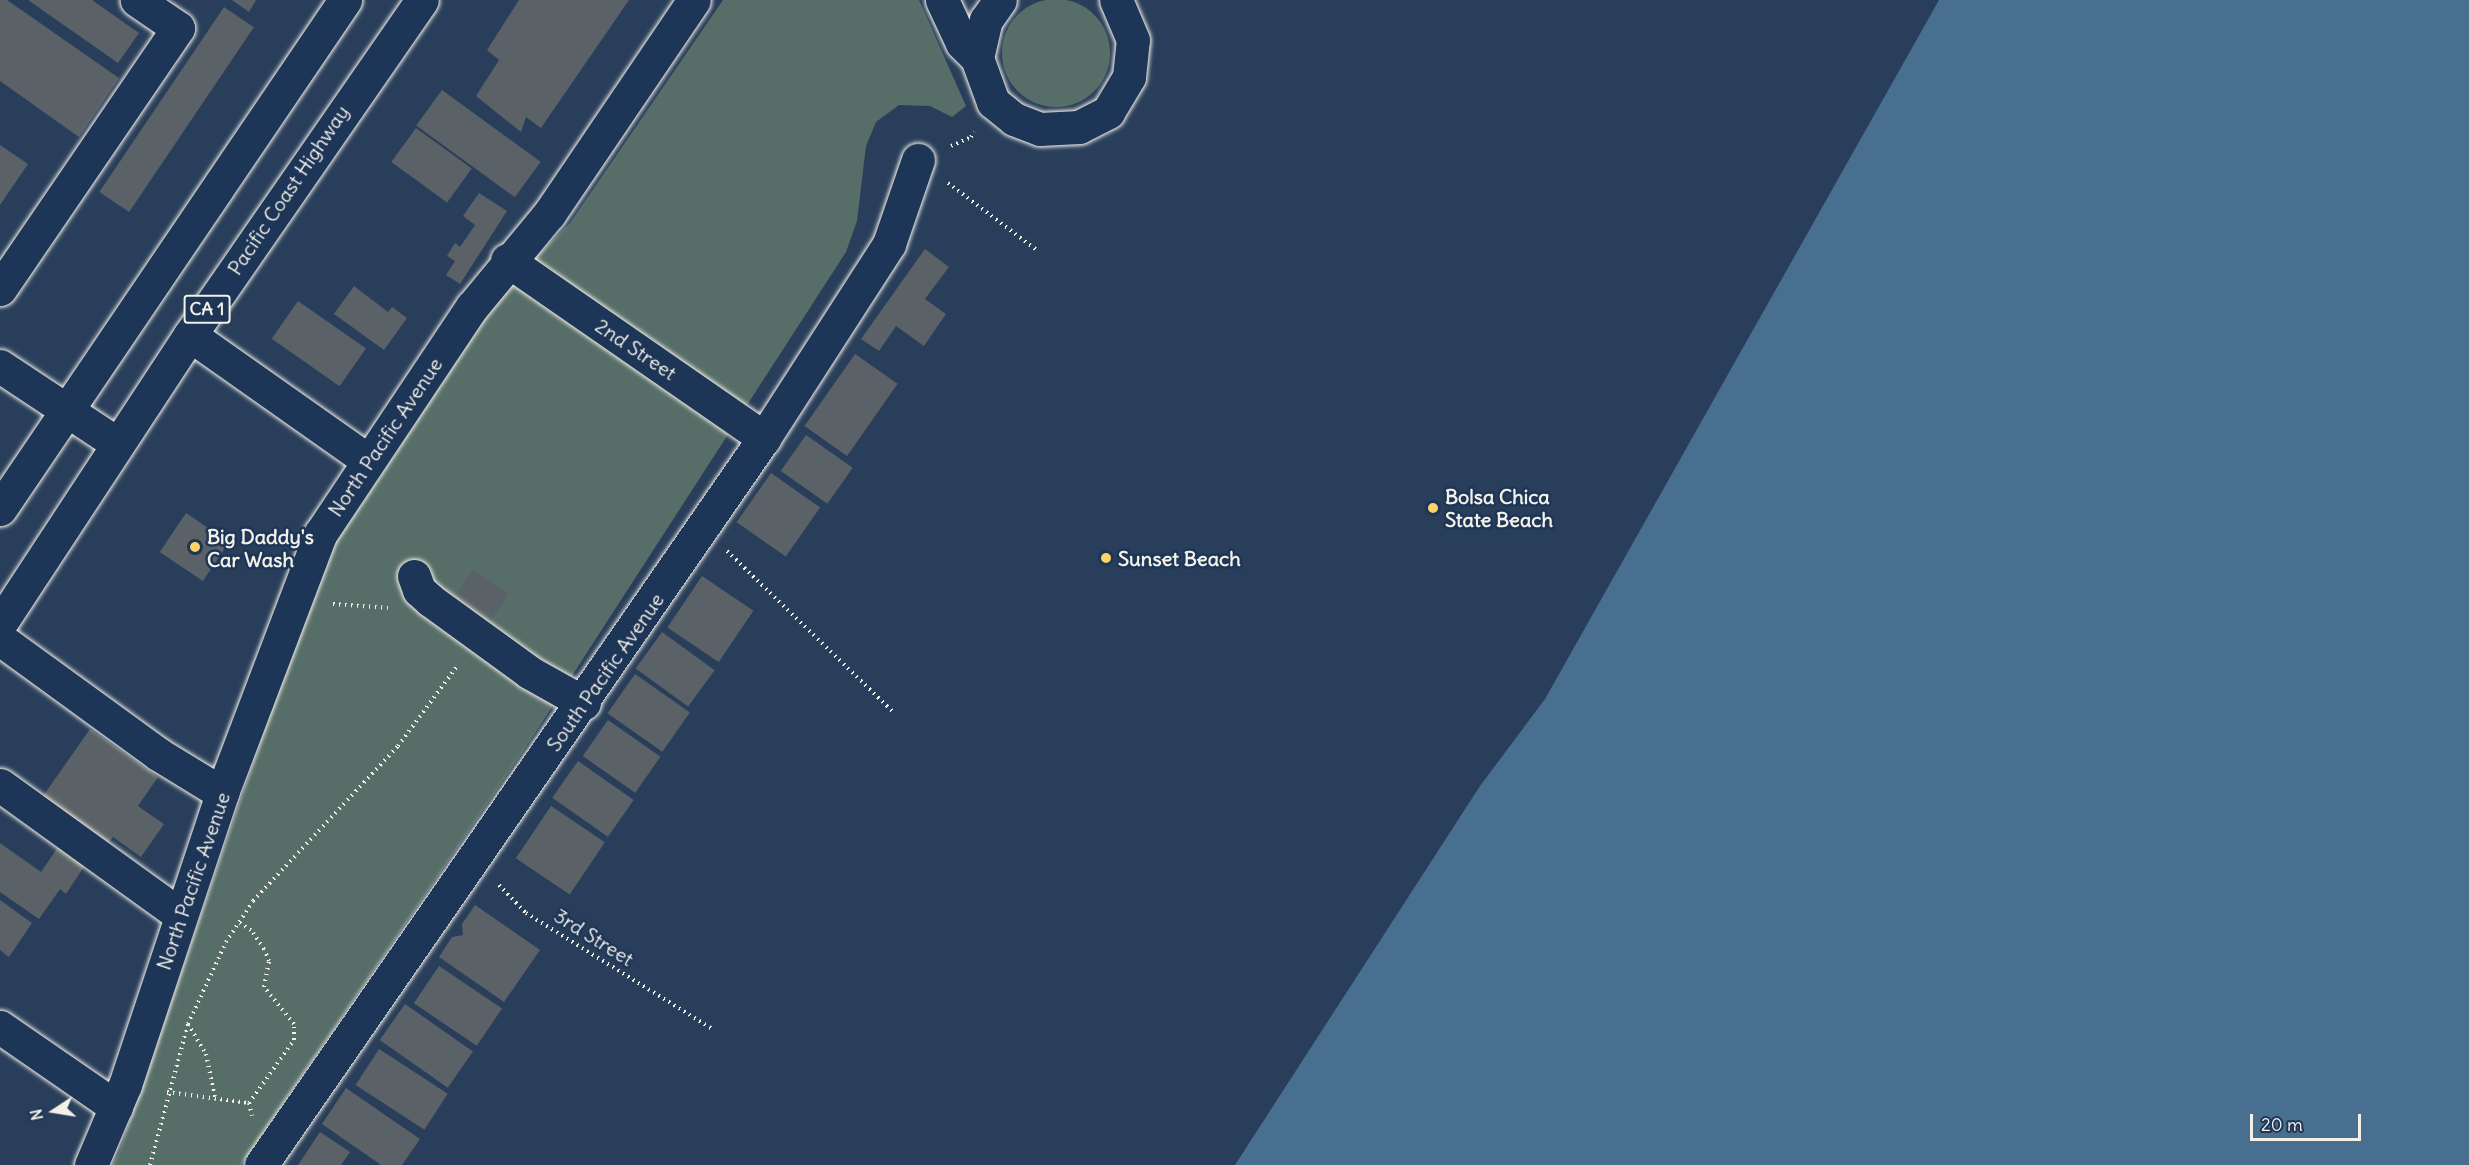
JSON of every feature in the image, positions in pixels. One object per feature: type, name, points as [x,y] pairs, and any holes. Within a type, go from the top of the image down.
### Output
[{"type":"main road","points":[[0,289],[178,28],[137,0]]},
{"type":"main road","points":[[0,509],[345,0]]},
{"type":"main road","name":"Pacific Coast Highway","points":[[0,624],[190,335],[422,0]]},
{"type":"main road","name":"North Pacific Avenue","points":[[91,1165],[120,1096],[222,793],[294,598],[321,533],[367,460],[507,260],[549,214],[694,0]]},
{"type":"main road","points":[[942,0],[962,43],[977,58],[993,102],[1014,119],[1040,129],[1079,127],[1108,112],[1129,77],[1133,40],[1116,0]]},
{"type":"main road","points":[[977,58],[986,20],[1000,0]]},
{"type":"main road","name":"South Pacific Avenue","points":[[261,1165],[472,860],[584,703],[764,438],[889,244],[918,160]]},
{"type":"main road","name":"2nd Street","points":[[507,260],[764,438]]},
{"type":"main road","points":[[190,335],[367,460]]},
{"type":"main road","points":[[0,366],[117,444]]},
{"type":"main road","points":[[414,576],[419,590],[430,600],[529,672],[584,703]]},
{"type":"main road","points":[[0,639],[158,754],[222,793]]},
{"type":"main road","points":[[0,785],[180,915]]},
{"type":"main road","points":[[0,1027],[120,1096]]},
{"type":"path","points":[[918,160],[971,138],[993,102]]},
{"type":"path","points":[[918,160],[1038,251]]},
{"type":"path","points":[[704,528],[894,713]]},
{"type":"path","points":[[294,598],[315,604],[388,608]]},
{"type":"path","points":[[150,1165],[188,1023],[226,942],[253,901],[398,746],[459,664]]},
{"type":"path","name":"3rd Street","points":[[472,860],[526,913],[711,1028]]},
{"type":"path","points":[[120,1096],[169,1092],[249,1102],[294,1040],[294,1024],[264,987],[269,961],[264,949],[251,930],[240,923]]},
{"type":"path","points":[[188,1023],[206,1054],[215,1097]]},
{"type":"green space","points":[[1056,-1],[1077,3],[1094,15],[1106,32],[1110,53],[1106,74],[1094,91],[1077,103],[1056,107],[1035,103],[1018,91],[1006,74],[1002,53],[1006,32],[1018,15],[1035,3]]},
{"type":"green space","points":[[723,0],[919,0],[966,106],[952,117],[930,106],[899,105],[876,122],[866,146],[857,221],[846,252],[526,747],[241,1165],[112,1165],[118,1155],[323,561],[353,509],[487,306],[570,223]]},
{"type":"water","points":[[1939,0],[2469,0],[2469,1165],[1235,1165],[1480,786],[1545,699]]},
{"type":"building","points":[[0,0],[7,0],[119,78],[79,137],[0,81]]},
{"type":"building","points":[[28,0],[92,0],[139,33],[118,63]]},
{"type":"building","points":[[232,0],[256,0],[249,12]]},
{"type":"building","points":[[519,0],[629,0],[541,128],[526,117],[521,132],[476,96],[499,60],[487,50]]},
{"type":"building","points":[[224,7],[254,27],[129,212],[99,192]]},
{"type":"building","points":[[442,90],[541,162],[515,197],[416,126]]},
{"type":"building","points":[[416,128],[472,169],[447,203],[391,162]]},
{"type":"building","points":[[0,145],[28,164],[0,205]]},
{"type":"building","points":[[479,193],[507,211],[460,284],[446,275],[455,261],[447,256],[455,243],[460,247],[475,225],[463,216]]},
{"type":"building","points":[[925,249],[949,267],[925,299],[946,314],[924,346],[896,326],[879,351],[861,339]]},
{"type":"building","points":[[354,286],[388,312],[392,307],[407,318],[384,350],[334,314]]},
{"type":"building","points":[[298,301],[366,349],[340,386],[272,339]]},
{"type":"building","points":[[855,354],[898,384],[847,456],[805,426]]},
{"type":"building","points":[[806,435],[853,468],[827,504],[781,471]]},
{"type":"building","points":[[771,473],[820,507],[786,557],[737,522]]},
{"type":"building","name":"Big Daddy's Car Wash","points":[[186,513],[229,542],[203,581],[160,552]]},
{"type":"building","points":[[473,570],[509,594],[491,621],[455,597]]},
{"type":"building","points":[[702,576],[753,611],[719,662],[667,627]]},
{"type":"building","points":[[662,632],[715,670],[688,707],[636,668]]},
{"type":"building","points":[[635,674],[690,712],[662,752],[607,713]]},
{"type":"building","points":[[608,720],[660,757],[635,793],[583,756]]},
{"type":"building","points":[[90,729],[158,777],[138,806],[164,824],[141,857],[113,837],[107,844],[41,799]]},
{"type":"building","points":[[578,761],[634,800],[608,837],[552,798]]},
{"type":"building","points":[[551,806],[605,842],[570,895],[516,858]]},
{"type":"building","points":[[0,843],[41,872],[60,844],[87,862],[66,894],[60,889],[39,919],[0,892]]},
{"type":"building","points":[[0,900],[32,923],[9,957],[0,950]]},
{"type":"building","points":[[475,905],[540,950],[504,1002],[439,957],[452,937],[463,935],[462,924]]},
{"type":"building","points":[[439,966],[502,1008],[477,1046],[414,1003]]},
{"type":"building","points":[[405,1004],[473,1052],[448,1088],[380,1040]]},
{"type":"building","points":[[379,1049],[448,1094],[424,1130],[356,1085]]},
{"type":"building","points":[[346,1088],[420,1139],[402,1165],[381,1165],[322,1124]]},
{"type":"building","points":[[320,1132],[350,1152],[341,1165],[298,1165]]},
{"type":"place","name":"Bolsa Chica State Beach","points":[[1433,508]]},
{"type":"place","name":"Big Daddy's Car Wash","points":[[195,547]]},
{"type":"place","name":"Sunset Beach","points":[[1106,558]]}]
